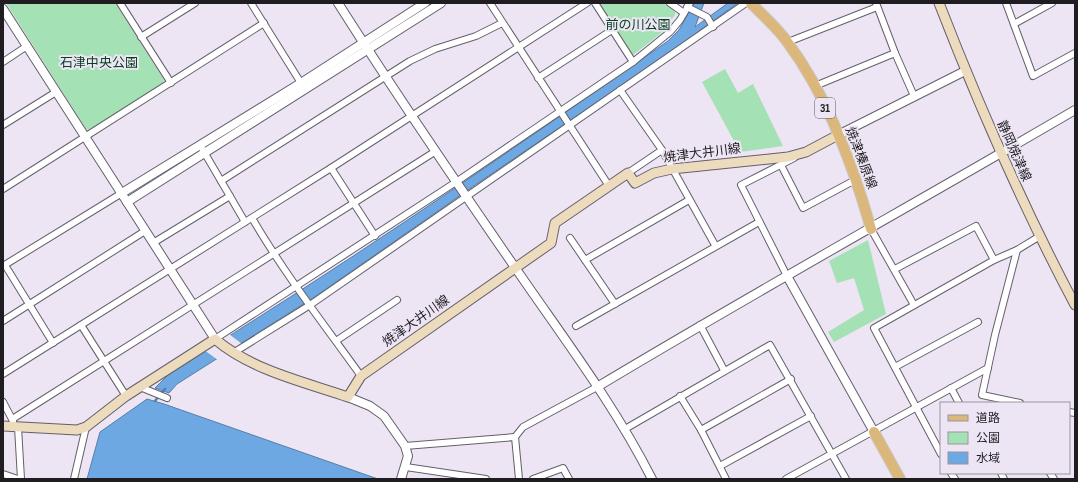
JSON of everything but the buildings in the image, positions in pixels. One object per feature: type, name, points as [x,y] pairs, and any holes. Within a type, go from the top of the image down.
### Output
[{"type":"main road","name":"焼津榛原線","points":[[751,3],[788,42],[815,86],[838,135],[871,229]]},
{"type":"main road","name":"静岡焼津線","points":[[943,4],[965,71],[1000,154],[1074,301]]},
{"type":"main road","name":"焼津大井川線","points":[[348,397],[361,376],[551,243],[555,223],[628,173],[635,183],[654,173],[788,157],[806,152],[838,135]]},
{"type":"main road","points":[[3,426],[15,424],[77,430],[86,428],[126,396],[216,340],[232,352],[258,366],[348,397]]},
{"type":"main road","points":[[874,432],[900,479]]},
{"type":"street","points":[[120,3],[171,83]]},
{"type":"street","points":[[141,37],[195,3]]},
{"type":"street","points":[[251,3],[301,83]]},
{"type":"street","points":[[338,3],[386,78],[466,197],[625,429],[652,479]]},
{"type":"street","points":[[53,343],[4,265],[122,193],[202,148],[368,50],[442,3]]},
{"type":"street","points":[[490,3],[609,186]]},
{"type":"street","points":[[3,374],[331,168],[587,3]]},
{"type":"street","points":[[595,3],[633,62]]},
{"type":"street","points":[[670,3],[684,13]]},
{"type":"street","points":[[232,352],[310,305],[712,25],[746,3]]},
{"type":"street","points":[[1006,3],[1033,76],[1075,52]]},
{"type":"street","points":[[1014,24],[1052,3]]},
{"type":"street","points":[[127,202],[202,148],[421,4]]},
{"type":"street","points":[[788,42],[877,5],[895,53],[914,96]]},
{"type":"street","points":[[3,9],[122,193],[192,305],[216,340],[456,182],[633,62],[660,42],[689,6],[704,16],[712,25]]},
{"type":"street","points":[[3,190],[264,23]]},
{"type":"street","points":[[221,181],[386,78],[403,65],[434,49],[476,36],[502,23]]},
{"type":"street","points":[[538,78],[612,30]]},
{"type":"street","points":[[3,62],[27,46]]},
{"type":"street","points":[[815,86],[895,53]]},
{"type":"street","points":[[838,135],[965,71]]},
{"type":"street","points":[[620,90],[662,150],[689,200],[716,245]]},
{"type":"street","points":[[3,125],[56,92]]},
{"type":"street","points":[[519,479],[515,437],[523,427],[597,387],[700,325],[871,229],[1075,110]]},
{"type":"street","points":[[202,148],[245,222]]},
{"type":"street","points":[[628,173],[662,150]]},
{"type":"street","points":[[15,424],[104,360],[436,151]]},
{"type":"street","points":[[806,152],[740,186],[787,276],[874,432]]},
{"type":"street","points":[[780,165],[803,208],[855,180]]},
{"type":"street","points":[[331,168],[375,236]]},
{"type":"street","points":[[153,243],[230,196]]},
{"type":"street","points":[[585,260],[689,200]]},
{"type":"street","points":[[252,218],[272,254],[295,288],[310,305],[361,376]]},
{"type":"street","points":[[576,326],[716,245],[759,222]]},
{"type":"street","points":[[895,269],[976,226],[994,260]]},
{"type":"street","points":[[871,229],[914,305]]},
{"type":"street","points":[[3,321],[145,231]]},
{"type":"street","points":[[940,452],[874,328],[994,260],[1017,250],[1040,236]]},
{"type":"street","points":[[570,238],[615,304]]},
{"type":"street","points":[[1006,402],[982,395],[1017,250]]},
{"type":"street","points":[[336,341],[397,300]]},
{"type":"street","points":[[895,367],[978,322]]},
{"type":"street","points":[[81,325],[126,396]]},
{"type":"street","points":[[700,325],[724,370]]},
{"type":"street","points":[[625,429],[724,370],[770,345],[833,453],[846,479]]},
{"type":"street","points":[[786,479],[988,368]]},
{"type":"street","points":[[700,430],[791,380]]},
{"type":"street","points":[[140,387],[167,398]]},
{"type":"street","points":[[951,388],[958,402]]},
{"type":"street","points":[[680,396],[726,479]]},
{"type":"street","points":[[348,397],[370,406],[384,416],[405,446],[408,456],[406,467],[401,479]]},
{"type":"street","points":[[3,402],[15,424],[19,479],[3,474]]},
{"type":"street","points":[[720,466],[811,416]]},
{"type":"street","points":[[74,479],[86,428]]},
{"type":"street","points":[[405,446],[515,437]]},
{"type":"street","points":[[406,467],[486,479]]},
{"type":"street","points":[[534,479],[563,468],[569,479]]},
{"type":"green space","name":"石津中央公園","points":[[6,3],[115,3],[164,80],[162,85],[91,130],[86,129]]},
{"type":"green space","name":"前の川公園","points":[[599,3],[664,3],[675,12],[675,15],[660,34],[633,55]]},
{"type":"green space","points":[[725,69],[738,93],[753,84],[783,146],[740,152],[702,82]]},
{"type":"green space","points":[[868,240],[886,314],[834,342],[828,332],[864,310],[854,278],[837,283],[829,261]]},
{"type":"water","points":[[694,3],[704,3],[695,27],[728,3],[738,3],[699,31],[699,33],[478,183],[316,296],[177,384],[169,393],[155,388],[171,372],[360,252],[668,41],[679,30]]},
{"type":"water","points":[[147,399],[378,479],[87,479],[100,432]]},
{"type":"pier","points":[[229,334],[242,344],[218,360],[204,350]]},
{"type":"waterway","points":[[155,401],[165,389]]}]
